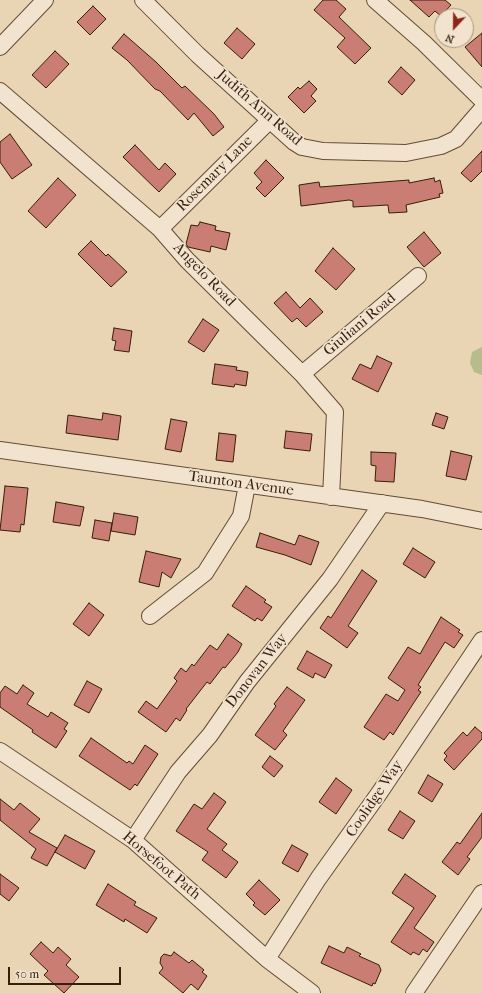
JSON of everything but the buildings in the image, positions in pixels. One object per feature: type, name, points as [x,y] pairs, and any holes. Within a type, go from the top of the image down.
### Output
[{"type":"street","points":[[0,47],[44,0]]},
{"type":"street","name":"Judith Ann Road","points":[[143,0],[198,54],[270,120],[302,147],[323,151],[406,153],[441,146],[456,139],[482,109]]},
{"type":"street","points":[[375,0],[424,43],[482,100]]},
{"type":"street","name":"Angelo Road","points":[[0,91],[160,229],[187,260],[302,374],[335,412],[331,497]]},
{"type":"street","name":"Rosemary Lane","points":[[160,229],[270,120]]},
{"type":"street","name":"Giuliani Road","points":[[302,374],[418,276]]},
{"type":"street","name":"Taunton Avenue","points":[[0,450],[382,503],[462,516],[482,521]]},
{"type":"street","points":[[150,616],[205,573],[241,516],[247,485]]},
{"type":"street","name":"Donovan Way","points":[[133,840],[178,772],[210,734],[247,682],[330,579],[382,503]]},
{"type":"street","name":"Coolidge Way","points":[[267,959],[318,879],[376,799],[482,640]]},
{"type":"street","name":"Horsefoot Path","points":[[0,751],[133,840],[267,959],[312,993]]},
{"type":"street","points":[[414,993],[482,893]]},
{"type":"green space","points":[[482,347],[482,375],[474,372],[470,363],[472,352]]}]
